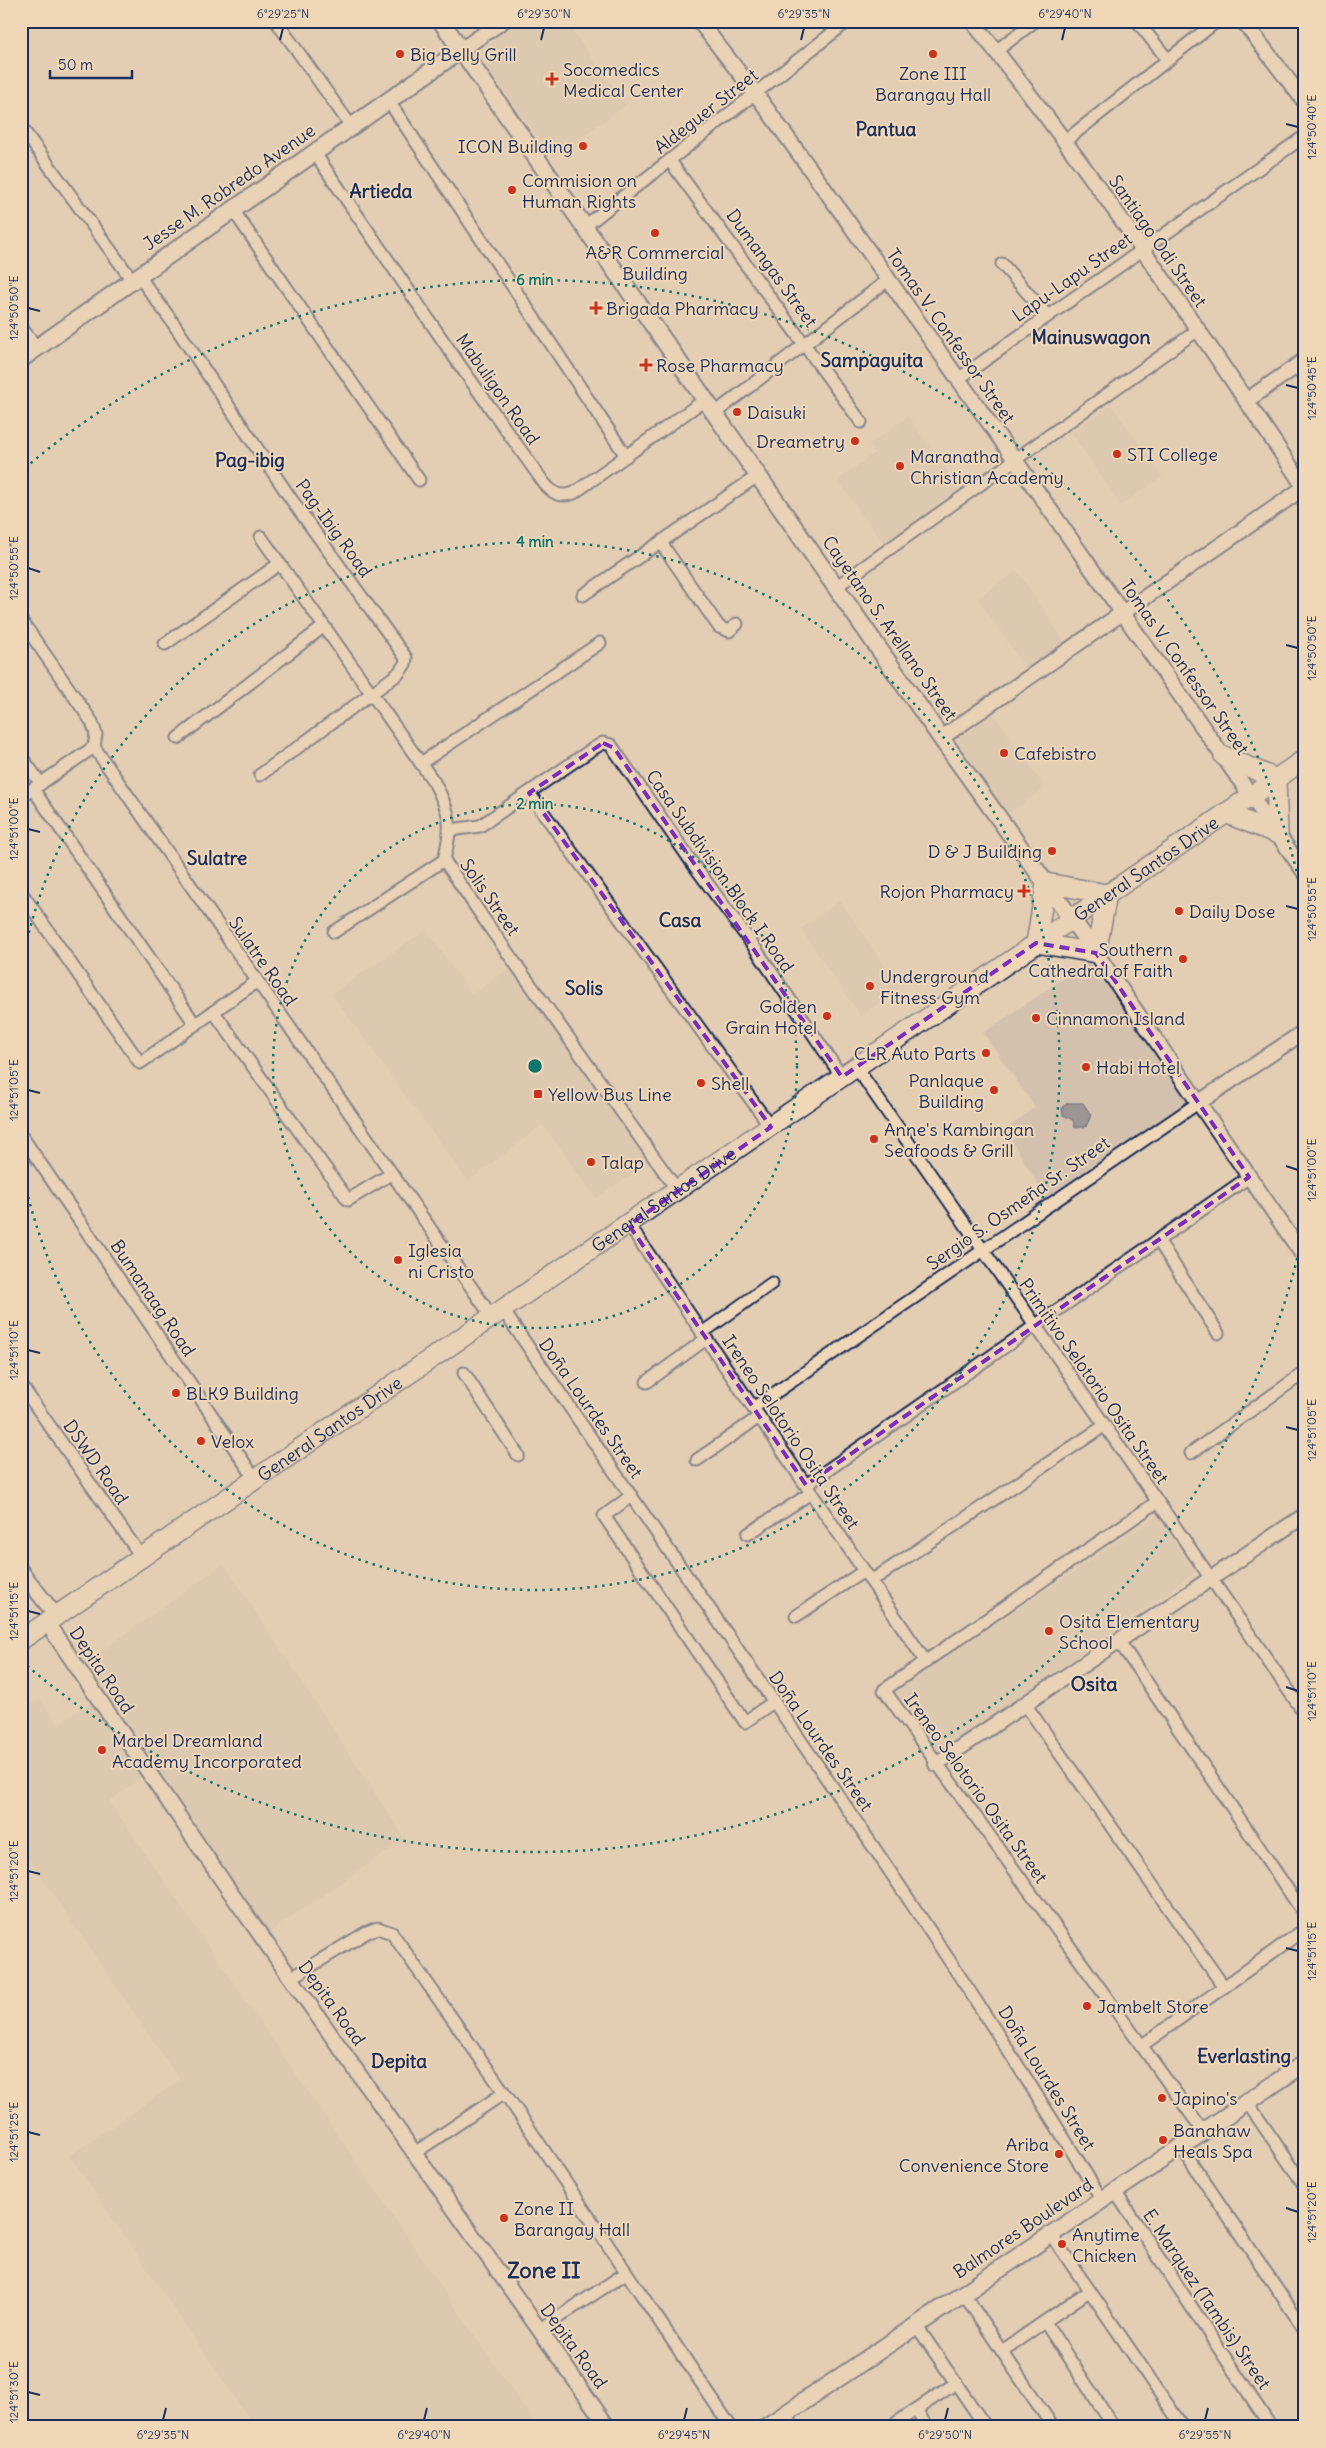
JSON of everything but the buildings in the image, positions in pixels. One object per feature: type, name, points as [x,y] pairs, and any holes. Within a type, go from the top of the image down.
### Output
[{"type":"highway","points":[[1224,756],[1276,779],[1278,834],[1225,813]]},
{"type":"highway","name":"General Santos Drive","points":[[21,1640],[143,1559],[1305,759]]},
{"type":"highway","points":[[1046,882],[1107,894],[1096,953],[1036,943],[1046,882]]},
{"type":"main road","name":"Cayetano S. Arellano Street","points":[[441,21],[837,586],[941,738],[1096,953]]},
{"type":"main road","name":"Jesse M. Robredo Avenue","points":[[21,359],[462,49]]},
{"type":"main road","name":"Balmores Boulevard","points":[[766,2427],[790,2420],[916,2325],[1107,2194],[1204,2132],[1305,2063]]},
{"type":"street","points":[[276,21],[351,126]]},
{"type":"street","points":[[462,49],[503,21]]},
{"type":"street","name":"Tomas V. Confessor Street","points":[[699,21],[756,94],[1252,795],[1305,873]]},
{"type":"street","name":"Aldeguer Street","points":[[584,227],[756,94],[834,26],[848,21]]},
{"type":"street","name":"Santiago Odi Street","points":[[972,21],[1065,141],[1142,248],[1305,488]]},
{"type":"street","points":[[996,51],[1035,21]]},
{"type":"street","points":[[1137,21],[1168,60]]},
{"type":"street","points":[[1065,141],[1217,21]]},
{"type":"street","points":[[1243,21],[1305,102]]},
{"type":"street","points":[[388,100],[626,456]]},
{"type":"street","name":"Pag-Ibig Road","points":[[21,127],[135,278],[171,320],[291,499],[405,653],[405,664],[402,670],[260,775]]},
{"type":"street","name":"Lapu-Lapu Street","points":[[958,379],[1142,248],[1305,136]]},
{"type":"street","name":"Mabuligon Road","points":[[314,152],[458,364],[549,490],[560,495],[574,493],[706,399]]},
{"type":"street","name":"Dumangas Street","points":[[670,161],[806,344],[861,422]]},
{"type":"street","points":[[233,210],[419,480]]},
{"type":"street","points":[[1002,264],[1047,315]]},
{"type":"street","points":[[715,413],[888,280]]},
{"type":"street","points":[[21,328],[36,348]]},
{"type":"street","points":[[837,586],[1198,330]]},
{"type":"street","points":[[1246,401],[1305,360]]},
{"type":"street","points":[[582,595],[759,475]]},
{"type":"street","points":[[941,738],[1305,488]]},
{"type":"street","name":"Solis Street","points":[[261,537],[421,764],[447,807],[450,830],[444,860],[490,928],[678,1191]]},
{"type":"street","points":[[661,543],[719,627],[729,631],[737,624]]},
{"type":"street","points":[[165,644],[280,564]]},
{"type":"street","points":[[21,620],[92,722],[96,734],[94,747],[21,797]]},
{"type":"street","points":[[178,738],[323,627]]},
{"type":"street","points":[[421,764],[600,643]]},
{"type":"street","name":"Casa Subdivision Block I Road","points":[[529,793],[603,743],[609,744],[614,748],[687,856],[755,948],[822,1049],[849,1072]]},
{"type":"street","name":"Sulatre Road","points":[[94,747],[391,1174],[497,1314]]},
{"type":"street","points":[[21,756],[37,787],[195,1024]]},
{"type":"street","points":[[450,830],[477,827],[529,793],[770,1127]]},
{"type":"street","points":[[334,932],[444,860]]},
{"type":"street","points":[[21,892],[140,1062],[256,982]]},
{"type":"street","name":"Cayetano S. Arellano Street","points":[[1096,953],[1305,1258]]},
{"type":"street","points":[[214,1012],[348,1200],[391,1174]]},
{"type":"street","name":"Sergio S. Osmeña Sr. Street","points":[[697,1460],[756,1412],[983,1250],[1305,1031]]},
{"type":"street","name":"Primitivo Selotorio Osita Street","points":[[849,1072],[983,1250],[1305,1714]]},
{"type":"street","name":"Bumanaag Road","points":[[21,1136],[256,1480]]},
{"type":"street","points":[[748,1534],[1035,1326],[1249,1177]]},
{"type":"street","name":"Ireneo Selotorio Osita Street","points":[[629,1225],[926,1662],[884,1690],[1204,2132]]},
{"type":"street","points":[[1158,1240],[1218,1333]]},
{"type":"street","points":[[647,1382],[772,1283]]},
{"type":"street","name":"Doña Lourdes Street","points":[[497,1314],[631,1496],[950,1959],[1033,2087],[1107,2194]]},
{"type":"street","points":[[1191,1453],[1305,1372]]},
{"type":"street","points":[[464,1373],[518,1455]]},
{"type":"street","name":"DSWD Road","points":[[21,1385],[143,1559]]},
{"type":"street","points":[[871,1581],[1104,1426]]},
{"type":"street","points":[[631,1496],[604,1516],[745,1722],[773,1702]]},
{"type":"street","points":[[926,1662],[1157,1502]]},
{"type":"street","points":[[936,1764],[1210,1577],[1305,1515]]},
{"type":"street","name":"Depita Road","points":[[21,1571],[235,1899],[416,2152],[608,2427]]},
{"type":"street","points":[[796,1616],[864,1571]]},
{"type":"street","points":[[1118,1640],[1305,1915]]},
{"type":"street","points":[[1025,1704],[1224,1987]]},
{"type":"street","points":[[291,1978],[367,1932],[378,1928],[386,1929],[401,1946],[504,2093],[731,2427]]},
{"type":"street","points":[[1141,2046],[1305,1929]]},
{"type":"street","points":[[416,2152],[504,2093]]},
{"type":"street","points":[[1247,2102],[1305,2186]]},
{"type":"street","points":[[1181,2147],[1305,2330]]},
{"type":"street","name":"E. Marquez (Tambis) Street","points":[[1107,2194],[1271,2427]]},
{"type":"street","points":[[1050,2234],[1183,2427]]},
{"type":"street","points":[[539,2330],[626,2273]]},
{"type":"street","points":[[1002,2351],[1090,2291]]},
{"type":"street","points":[[963,2293],[1053,2427]]},
{"type":"street","points":[[1045,2322],[1114,2427]]},
{"type":"street","points":[[916,2325],[986,2427]]},
{"type":"street","points":[[890,2427],[956,2383]]},
{"type":"street","points":[[916,2410],[928,2427]]},
{"type":"highlighted area","points":[[603,743],[614,748],[842,1077],[1036,943],[1096,953],[1249,1177],[806,1485],[629,1225],[771,1127],[529,793]]},
{"type":"shaded area","name":"Socomedics Medical Center","points":[[521,21],[565,21],[626,105],[553,157],[477,53]]},
{"type":"shaded area","name":"STI College","points":[[1111,405],[1162,476],[1121,505],[1072,433]]},
{"type":"shaded area","name":"Maranatha Christian Academy","points":[[908,417],[959,488],[884,544],[838,480],[875,453],[869,445]]},
{"type":"shaded area","points":[[1017,571],[1066,644],[1027,670],[978,598]]},
{"type":"shaded area","points":[[994,714],[1045,788],[1008,814],[957,740]]},
{"type":"shaded area","points":[[840,901],[900,988],[861,1016],[801,929]]},
{"type":"shaded area","points":[[426,930],[472,995],[514,965],[653,1161],[596,1198],[543,1124],[468,1181],[332,994]]},
{"type":"shaded area","name":"Habi Hotel","points":[[1092,959],[1189,1100],[1046,1197],[1005,1130],[1035,1107],[983,1033]]},
{"type":"shaded area","points":[[1068,1103],[1083,1103],[1091,1115],[1086,1127],[1075,1127],[1073,1120],[1063,1115],[1062,1107]]},
{"type":"shaded area","name":"Osita Elementary School","points":[[1157,1516],[1195,1572],[940,1753],[897,1690]]},
{"type":"shaded area","points":[[224,1564],[405,1839],[264,1935],[81,1666]]},
{"type":"shaded area","points":[[40,1699],[58,1725],[94,1700],[145,1775],[109,1801],[537,2427],[255,2427],[70,2156],[180,2080],[21,1847],[21,1712]]},
{"type":"place","name":"Big Belly Grill","points":[[400,54]]},
{"type":"place","name":"Zone III Barangay Hall","points":[[933,54]]},
{"type":"place","name":"Socomedics Medical Center","points":[[552,79]]},
{"type":"place","name":"ICON Building","points":[[583,146]]},
{"type":"place","name":"Commision on Human Rights","points":[[512,190]]},
{"type":"place","name":"A&R Commercial Building","points":[[655,233]]},
{"type":"place","name":"Brigada Pharmacy","points":[[596,308]]},
{"type":"place","name":"Rose Pharmacy","points":[[646,365]]},
{"type":"place","name":"Daisuki","points":[[737,412]]},
{"type":"place","name":"Dreametry","points":[[855,441]]},
{"type":"place","name":"STI College","points":[[1117,454]]},
{"type":"place","name":"Maranatha Christian Academy","points":[[900,466]]},
{"type":"place","name":"Cafebistro","points":[[1004,753]]},
{"type":"place","name":"D & J Building","points":[[1052,851]]},
{"type":"place","name":"Rojon Pharmacy","points":[[1024,891]]},
{"type":"place","name":"Daily Dose","points":[[1179,911]]},
{"type":"place","name":"Southern Cathedral of Faith","points":[[1183,959]]},
{"type":"place","name":"Underground Fitness Gym","points":[[870,986]]},
{"type":"place","name":"Golden Grain Hotel","points":[[827,1016]]},
{"type":"place","name":"Cinnamon Island","points":[[1036,1018]]},
{"type":"place","name":"CLR Auto Parts","points":[[986,1053]]},
{"type":"place","name":"Habi Hotel","points":[[1086,1067]]},
{"type":"place","name":"Shell","points":[[701,1083]]},
{"type":"place","name":"Panlaque Building","points":[[994,1090]]},
{"type":"place","name":"Yellow Bus Line","points":[[538,1094]]},
{"type":"place","name":"Anne's Kambingan Seafoods & Grill","points":[[874,1139]]},
{"type":"place","name":"Talap","points":[[591,1162]]},
{"type":"place","name":"Iglesia ni Cristo","points":[[398,1260]]},
{"type":"place","name":"BLK9 Building","points":[[176,1393]]},
{"type":"place","name":"Velox","points":[[201,1441]]},
{"type":"place","name":"Osita Elementary School","points":[[1049,1631]]},
{"type":"place","name":"Marbel Dreamland Academy Incorporated","points":[[102,1750]]},
{"type":"place","name":"Jambelt Store","points":[[1087,2006]]},
{"type":"place","name":"Japino's","points":[[1162,2098]]},
{"type":"place","name":"Banahaw Heals Spa","points":[[1163,2140]]},
{"type":"place","name":"Ariba Convenience Store","points":[[1059,2154]]},
{"type":"place","name":"Zone II Barangay Hall","points":[[504,2218]]},
{"type":"place","name":"Anytime Chicken","points":[[1062,2244]]},
{"type":"district","name":"Pantua","points":[[886,129]]},
{"type":"district","name":"Artieda","points":[[381,191]]},
{"type":"district","name":"Mainuswagon","points":[[1091,337]]},
{"type":"district","name":"Sampaguita","points":[[872,360]]},
{"type":"district","name":"Pag-ibig","points":[[250,460]]},
{"type":"district","name":"Sulatre","points":[[217,858]]},
{"type":"district","name":"Casa","points":[[680,920]]},
{"type":"district","name":"Solis","points":[[584,988]]},
{"type":"district","name":"Osita","points":[[1094,1683]]},
{"type":"district","name":"Everlasting","points":[[1244,2056]]},
{"type":"district","name":"Depita","points":[[399,2061]]},
{"type":"district","name":"Zone II","points":[[544,2270]]}]
